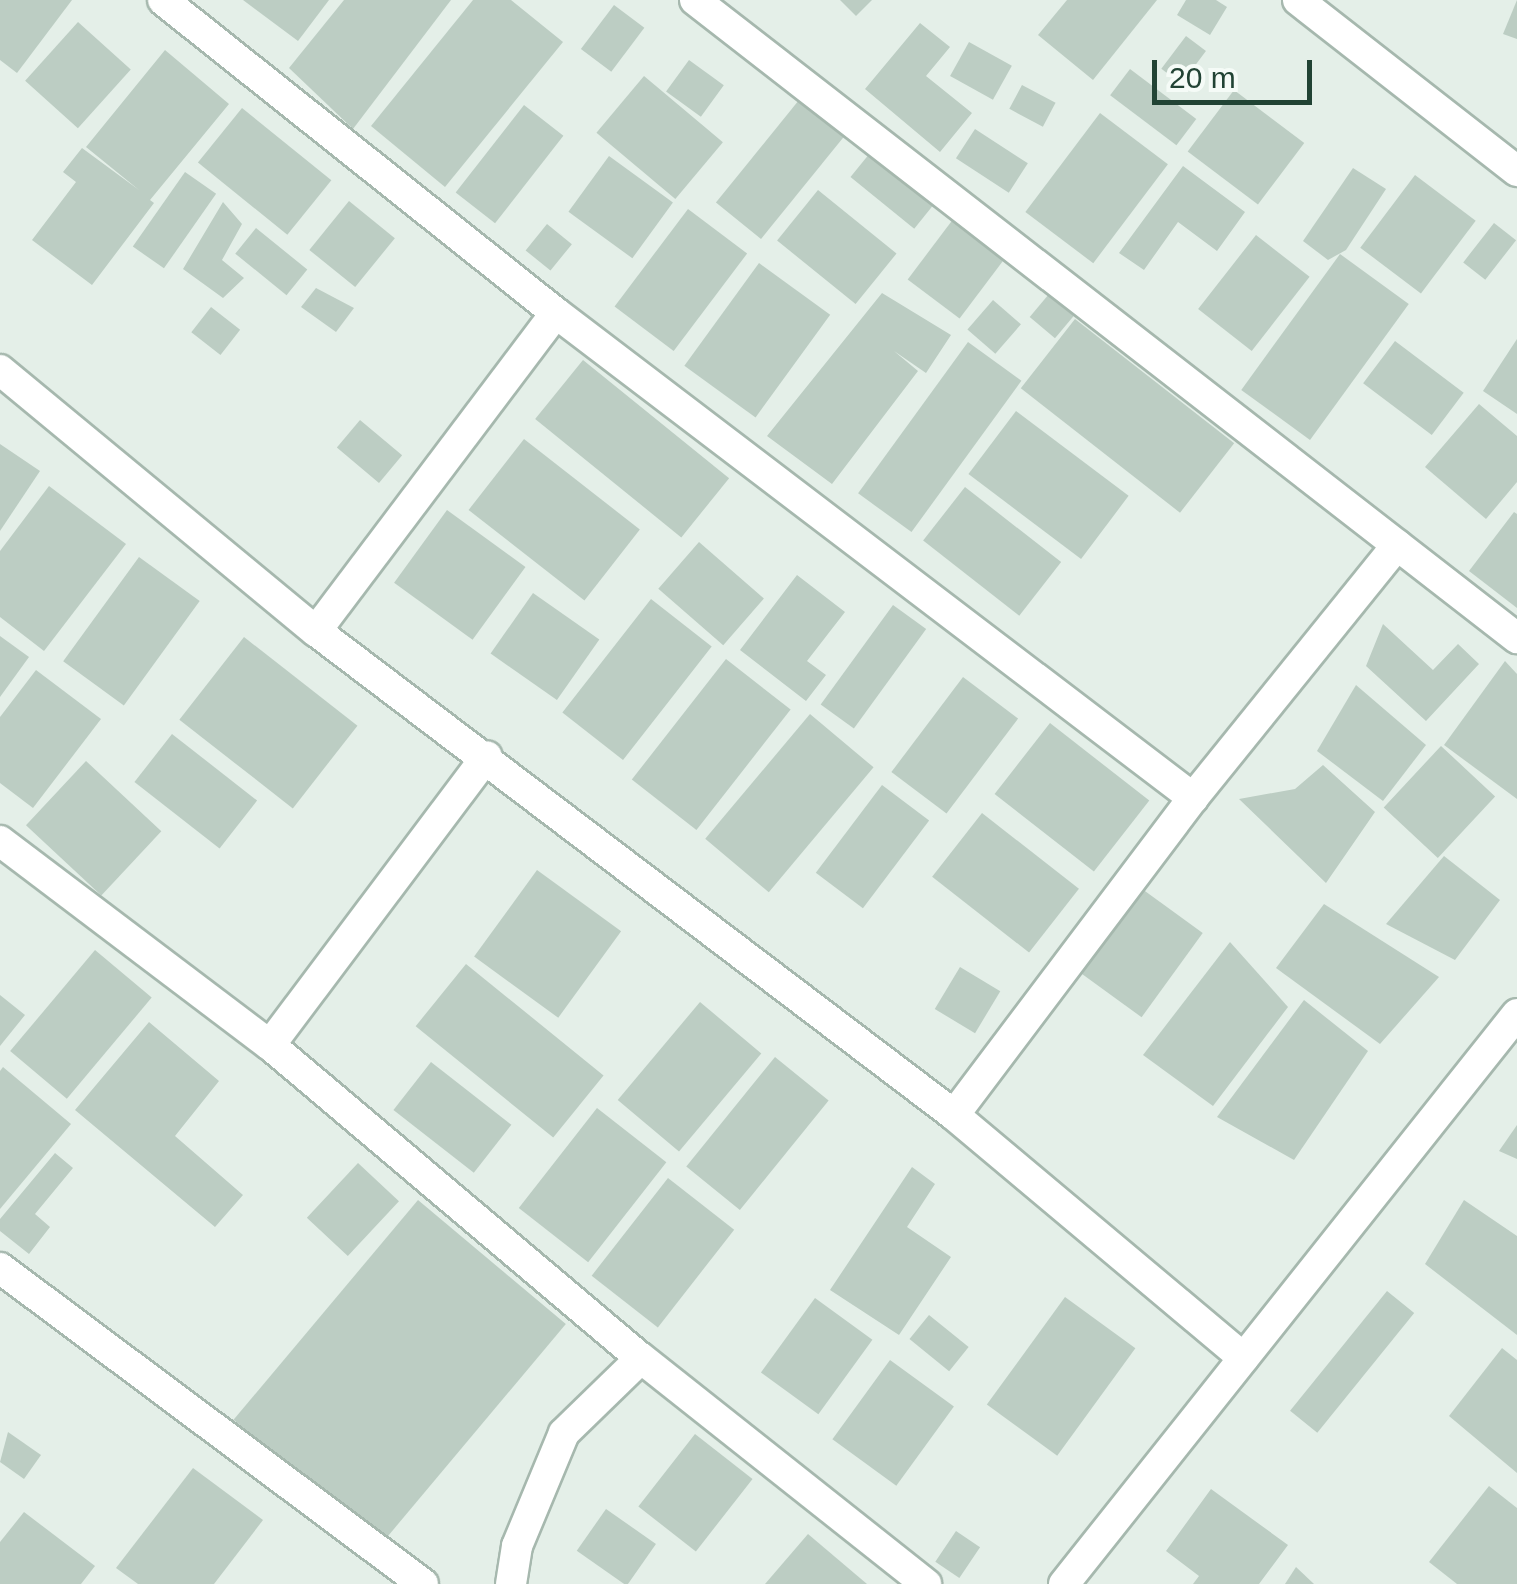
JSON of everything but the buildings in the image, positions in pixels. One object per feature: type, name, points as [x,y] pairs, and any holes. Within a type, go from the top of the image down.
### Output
[{"type":"street","points":[[163,0],[556,313],[1193,798]]},
{"type":"street","points":[[694,0],[1517,638]]},
{"type":"street","points":[[1298,0],[1517,171]]},
{"type":"street","points":[[316,632],[556,313]]},
{"type":"street","points":[[0,370],[316,632],[487,756],[954,1115],[1244,1358]]},
{"type":"street","points":[[954,1115],[1193,798],[1396,545]]},
{"type":"street","points":[[270,1045],[487,756]]},
{"type":"street","points":[[0,841],[270,1045],[641,1358],[926,1584]]},
{"type":"street","points":[[1064,1584],[1517,1014]]},
{"type":"street","points":[[0,1268],[423,1584]]},
{"type":"street","points":[[511,1584],[518,1546],[564,1433],[641,1358]]}]
